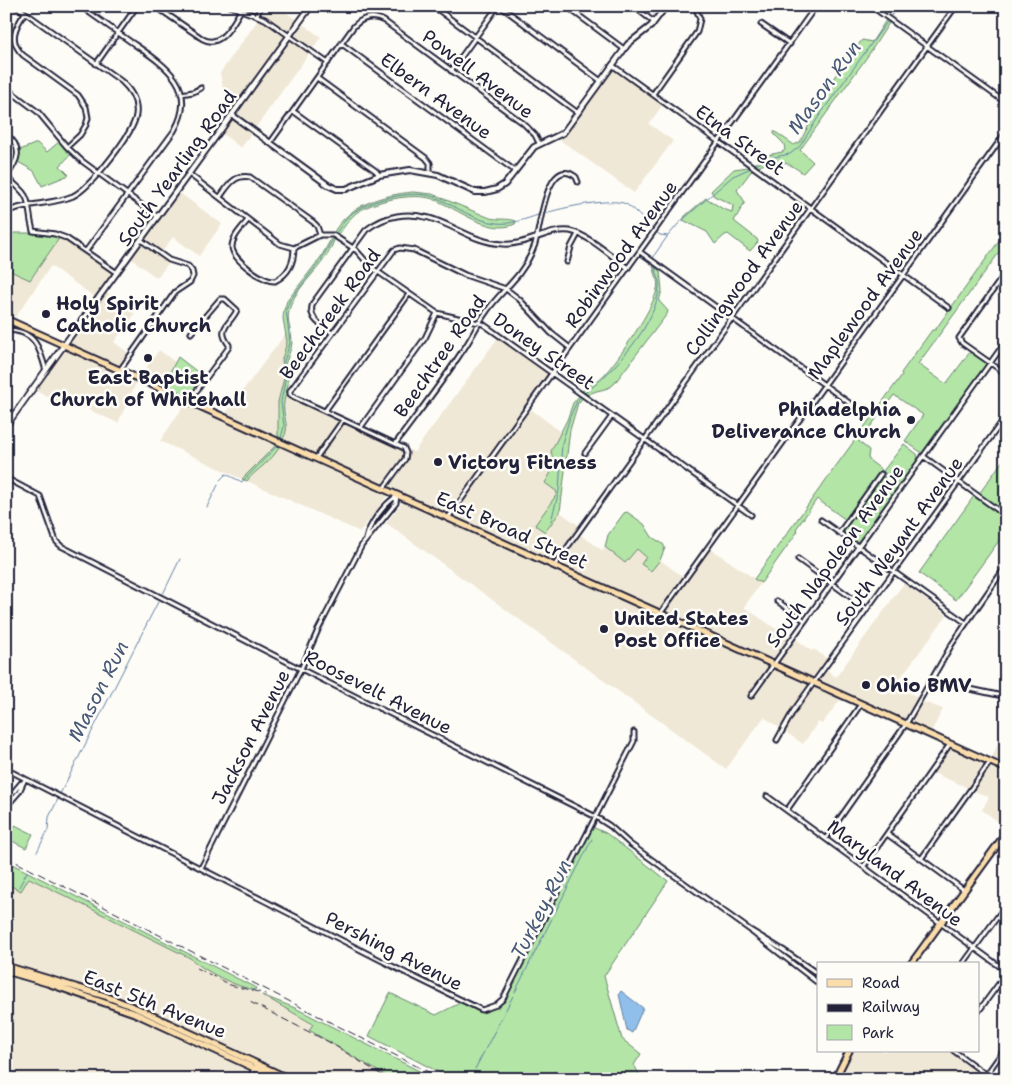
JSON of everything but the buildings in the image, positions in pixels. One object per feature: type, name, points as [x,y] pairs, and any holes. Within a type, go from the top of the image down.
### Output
[{"type":"main road","name":"East Broad Street","points":[[6,319],[1006,768]]},
{"type":"main road","points":[[7,424],[64,345]]},
{"type":"main road","points":[[912,962],[1006,831]]},
{"type":"main road","name":"East 5th Avenue","points":[[6,966],[62,982],[128,1005],[186,1030],[255,1065],[278,1079]]},
{"type":"main road","name":"East 5th Avenue","points":[[6,971],[84,995],[134,1013],[290,1079]]},
{"type":"main road","points":[[835,1079],[848,1052]]},
{"type":"street","points":[[6,212],[30,204],[60,200],[74,195],[85,188],[99,174],[130,131],[135,119],[136,107],[132,93],[127,87],[16,6]]},
{"type":"street","points":[[80,6],[166,67],[176,80],[181,94],[182,109],[177,125],[86,251]]},
{"type":"street","points":[[96,64],[137,6]]},
{"type":"street","points":[[155,6],[203,39],[212,42],[220,39],[241,10]]},
{"type":"street","points":[[230,6],[257,15],[290,35],[328,63]]},
{"type":"street","points":[[257,15],[261,6]]},
{"type":"street","name":"South Yearling Road","points":[[64,345],[311,6]]},
{"type":"street","points":[[432,6],[578,113]]},
{"type":"street","points":[[451,70],[499,6],[601,81]]},
{"type":"street","points":[[566,6],[624,48]]},
{"type":"street","points":[[632,6],[654,22]]},
{"type":"street","points":[[232,115],[336,189],[350,188],[378,175],[400,171],[430,173],[480,193],[494,191],[515,171],[530,151],[539,143],[563,133],[624,48],[632,39],[648,30],[666,6]]},
{"type":"street","points":[[653,94],[697,32],[700,20],[696,6]]},
{"type":"street","name":"Robinwood Avenue","points":[[448,518],[816,6]]},
{"type":"street","points":[[871,6],[1006,103]]},
{"type":"street","name":"Collingwood Avenue","points":[[553,566],[956,6]]},
{"type":"street","points":[[26,13],[15,30],[14,38],[18,50],[78,95],[86,107],[88,118],[86,125],[67,147]]},
{"type":"street","name":"Powell Avenue","points":[[342,44],[357,23],[370,18],[384,21],[523,123],[535,135],[539,143]]},
{"type":"street","points":[[761,24],[790,44]]},
{"type":"street","points":[[270,142],[342,44]]},
{"type":"street","name":"Elbern Avenue","points":[[342,44],[515,171]]},
{"type":"street","name":"Etna Street","points":[[612,64],[950,308]]},
{"type":"street","points":[[316,78],[426,158],[430,163],[430,173]]},
{"type":"street","points":[[6,88],[38,112],[67,147],[82,161],[158,217]]},
{"type":"street","points":[[181,94],[193,92],[200,88]]},
{"type":"street","points":[[293,111],[376,171],[378,175]]},
{"type":"street","name":"Maplewood Avenue","points":[[660,614],[1006,132]]},
{"type":"street","points":[[6,134],[16,144],[18,156],[14,167],[6,177],[23,190],[30,204],[34,231],[60,235],[117,273]]},
{"type":"street","name":"Beechtree Road","points":[[383,489],[406,456],[404,448],[396,444],[460,355],[492,303],[520,274],[526,265],[537,238],[546,194],[553,180],[562,174],[569,173],[576,177],[578,182]]},
{"type":"street","points":[[189,174],[248,220],[280,244],[294,248],[320,235],[317,226],[313,222],[250,177],[242,176],[234,180],[220,198]]},
{"type":"street","points":[[332,332],[314,319],[311,307],[314,300],[366,230],[375,224],[393,217],[411,215],[436,220],[480,240],[497,244],[515,244],[558,231],[568,231],[578,234],[628,268]]},
{"type":"street","points":[[248,220],[235,238],[232,251],[236,258],[264,279],[275,281],[284,275],[293,262],[294,248]]},
{"type":"street","points":[[566,262],[578,234]]},
{"type":"street","name":"Doney Street","points":[[320,235],[333,235],[352,248],[377,271],[437,313],[479,322],[492,329],[751,516]]},
{"type":"street","points":[[120,370],[175,292],[190,282],[193,276],[188,266],[169,260],[141,240]]},
{"type":"street","name":"Beechcreek Road","points":[[324,411],[294,397],[290,394],[292,388],[377,271],[392,252],[397,249],[403,248],[427,256],[465,275],[506,288],[551,333],[570,348]]},
{"type":"street","points":[[640,252],[866,415]]},
{"type":"street","points":[[1006,272],[959,337],[959,340],[1006,374]]},
{"type":"street","points":[[396,444],[324,411],[409,294]]},
{"type":"street","points":[[190,401],[229,348],[223,332],[237,310],[225,299],[220,299],[191,333]]},
{"type":"street","points":[[360,428],[425,338],[437,313]]},
{"type":"street","points":[[6,330],[18,332],[34,340],[39,346],[46,371]]},
{"type":"street","name":"South Napoleon Avenue","points":[[751,696],[1006,341]]},
{"type":"street","points":[[585,453],[612,416]]},
{"type":"street","name":"South Weyant Avenue","points":[[777,740],[789,717],[1006,416]]},
{"type":"street","points":[[315,458],[344,420]]},
{"type":"street","points":[[923,456],[1006,516]]},
{"type":"street","points":[[840,533],[882,474]]},
{"type":"street","name":"Roosevelt Avenue","points":[[6,478],[40,496],[55,539],[59,544],[596,818],[610,826],[630,844],[750,930],[817,973]]},
{"type":"street","name":"Jackson Avenue","points":[[366,539],[373,533],[396,503],[397,495]]},
{"type":"street","name":"Jackson Avenue","points":[[201,868],[369,530],[391,500],[397,495]]},
{"type":"street","points":[[380,514],[386,517]]},
{"type":"street","points":[[821,520],[966,623]]},
{"type":"street","points":[[369,530],[373,533]]},
{"type":"street","points":[[798,559],[867,609]]},
{"type":"street","points":[[826,838],[906,724],[929,682],[966,623],[1006,566]]},
{"type":"street","points":[[777,600],[804,620]]},
{"type":"street","points":[[929,682],[1006,695]]},
{"type":"street","points":[[787,810],[862,704]]},
{"type":"street","name":"Pershing Avenue","points":[[6,770],[394,968],[482,1010],[496,1006],[503,999],[634,741],[634,732]]},
{"type":"street","points":[[864,866],[950,744]]},
{"type":"street","points":[[921,859],[990,762]]},
{"type":"street","points":[[6,801],[25,779]]},
{"type":"street","points":[[6,808],[19,792],[25,779]]},
{"type":"street","name":"Maryland Avenue","points":[[767,796],[1006,973]]},
{"type":"street","points":[[886,834],[964,890]]},
{"type":"street","points":[[964,962],[1006,905]]},
{"type":"street","name":"Roosevelt Avenue","points":[[750,930],[755,936],[817,982]]},
{"type":"street","points":[[980,1009],[1006,973]]},
{"type":"street","points":[[986,1074],[1006,1047]]},
{"type":"street","points":[[955,1052],[992,1079]]},
{"type":"street","points":[[250,1079],[255,1065]]},
{"type":"shaded area","points":[[268,6],[277,6],[321,37],[241,148],[220,132],[240,104],[224,93],[220,73]]},
{"type":"shaded area","points":[[613,67],[663,104],[649,124],[673,141],[634,193],[560,140]]},
{"type":"shaded area","points":[[177,191],[222,224],[199,256],[173,237],[160,254],[170,261],[157,278],[129,257]]},
{"type":"shaded area","points":[[60,237],[112,273],[102,289],[135,314],[114,342],[131,355],[124,366],[125,369],[141,375],[159,350],[175,362],[161,389],[138,379],[118,423],[74,403],[70,408],[32,389],[61,350],[63,341],[96,298],[51,266],[12,322],[6,319],[6,269],[30,280]]},
{"type":"shaded area","points":[[286,333],[286,348],[282,359],[284,378],[277,409],[280,438],[276,445],[242,479],[160,441],[187,401],[223,417]]},
{"type":"shaded area","points":[[500,335],[552,373],[528,407],[561,432],[551,451],[554,468],[545,483],[556,491],[557,494],[535,525],[545,532],[560,512],[582,528],[578,533],[602,550],[605,547],[625,563],[636,549],[647,557],[651,571],[660,560],[685,578],[708,547],[761,583],[744,607],[791,639],[793,637],[830,661],[825,669],[836,677],[904,583],[947,615],[895,685],[919,698],[918,700],[943,709],[930,734],[843,696],[822,724],[818,722],[803,744],[764,717],[726,769],[386,523],[405,499],[390,492],[360,532],[247,481],[277,450],[285,437],[287,422],[284,402],[286,394],[414,452]]},
{"type":"shaded area","points":[[1002,733],[1006,735],[1006,827],[982,810],[989,797],[931,772],[951,744],[990,762]]},
{"type":"shaded area","points":[[29,878],[190,958],[196,964],[262,995],[313,1024],[310,1030],[391,1079],[6,1079],[6,886],[10,888]]},
{"type":"shaded area","points":[[852,1052],[952,1052],[989,1079],[839,1079]]},
{"type":"green space","points":[[886,20],[889,23],[867,57],[800,150],[813,162],[803,173],[786,163],[776,161],[758,167],[754,164],[768,155],[785,150],[784,144],[774,134],[774,131],[794,145],[800,142],[832,80],[862,40],[872,42]]},
{"type":"green space","points":[[60,141],[71,154],[60,166],[69,175],[42,186],[34,171],[18,162],[20,150],[37,143],[47,152]]},
{"type":"green space","points":[[748,167],[752,170],[737,190],[745,202],[734,221],[757,239],[758,242],[750,251],[728,234],[715,244],[707,232],[683,220],[685,216],[706,198],[723,209],[732,212],[733,205],[714,196],[711,191],[734,169]]},
{"type":"green space","points":[[413,192],[432,194],[490,218],[516,221],[515,224],[505,227],[484,224],[433,199],[404,197],[382,201],[363,209],[353,215],[339,234],[334,232],[349,214],[358,208],[379,199]]},
{"type":"green space","points":[[1006,231],[1006,243],[918,364],[946,384],[970,352],[985,362],[986,366],[924,452],[922,453],[905,441],[923,415],[894,395],[859,442],[869,450],[868,458],[870,461],[882,470],[846,520],[817,499],[796,529],[798,531],[761,583],[754,579],[902,375],[901,373],[932,330],[935,330]]},
{"type":"green space","points":[[14,233],[60,237],[30,280],[6,269],[6,237]]},
{"type":"green space","points":[[333,238],[330,250],[297,293],[289,311],[288,319],[292,342],[286,363],[288,382],[284,399],[286,430],[283,439],[278,436],[278,402],[284,378],[282,359],[287,342],[283,318],[284,310],[287,301],[321,257]]},
{"type":"green space","points":[[653,266],[660,271],[662,290],[659,301],[668,311],[667,314],[614,384],[588,395],[582,391],[602,377],[610,368],[635,334],[649,308],[657,286]]},
{"type":"green space","points":[[178,357],[204,377],[190,397],[163,385]]},
{"type":"green space","points":[[579,396],[583,398],[578,403],[570,430],[560,512],[545,532],[535,525],[557,494],[556,491],[545,483],[552,468],[551,451],[567,420],[573,403]]},
{"type":"green space","points":[[904,444],[917,454],[918,459],[859,542],[855,542],[845,535],[843,530],[881,478],[885,477],[886,474],[883,471]]},
{"type":"green space","points":[[276,445],[279,447],[269,461],[247,481],[242,479]]},
{"type":"green space","points":[[1006,456],[1006,513],[979,494]]},
{"type":"green space","points":[[974,496],[1006,518],[1006,531],[956,600],[919,573]]},
{"type":"green space","points":[[627,512],[644,524],[652,537],[663,544],[665,548],[660,560],[651,571],[641,564],[646,557],[637,549],[625,563],[605,547],[608,535],[624,513]]},
{"type":"green space","points":[[15,825],[33,834],[26,848],[8,839]]},
{"type":"green space","points":[[590,826],[606,833],[668,881],[604,976],[622,1039],[641,1054],[634,1065],[642,1079],[452,1079],[369,1036],[390,993],[436,1015],[462,1002],[479,1010],[501,1001]]},
{"type":"green space","points":[[6,861],[256,988],[255,990],[239,986],[221,978],[190,958],[29,878],[21,891],[11,886],[10,888],[6,886]]},
{"type":"green space","points":[[262,995],[295,1008],[435,1079],[391,1079],[309,1030],[313,1024]]},
{"type":"water","points":[[621,991],[643,1008],[632,1033],[627,1030],[619,994]]},
{"type":"waterway","name":"Mason Run","points":[[891,16],[898,6]]},
{"type":"waterway","name":"Mason Run","points":[[754,166],[769,158],[790,154],[800,146],[819,116],[887,22]]},
{"type":"waterway","name":"Mason Run","points":[[546,213],[598,202],[619,202],[630,207],[660,235],[668,236],[679,223],[733,176],[751,168]]},
{"type":"waterway","name":"Mason Run","points":[[336,233],[348,217],[358,210],[378,201],[402,195],[414,194],[434,197],[472,216],[489,222],[513,222],[538,215]]},
{"type":"waterway","name":"Turkey Run","points":[[653,259],[667,237]]},
{"type":"waterway","name":"Mason Run","points":[[281,438],[284,426],[281,402],[286,376],[284,361],[290,343],[286,310],[290,300],[321,260],[333,239]]},
{"type":"waterway","name":"Turkey Run","points":[[585,393],[608,373],[642,332],[656,302],[659,288],[659,279],[654,265]]},
{"type":"waterway","name":"Turkey Run","points":[[551,521],[559,491],[562,443],[570,417],[577,401],[581,397]]},
{"type":"waterway","name":"Mason Run","points":[[220,480],[226,474],[242,482],[277,446]]},
{"type":"waterway","name":"Mason Run","points":[[207,507],[218,485]]},
{"type":"waterway","name":"Mason Run","points":[[163,594],[180,559]]},
{"type":"waterway","name":"Mason Run","points":[[60,794],[159,600]]},
{"type":"waterway","name":"Mason Run","points":[[37,852],[48,830],[49,817],[58,799]]},
{"type":"waterway","name":"Turkey Run","points":[[515,992],[592,839]]},
{"type":"waterway","name":"Mason Run","points":[[19,887],[27,872]]},
{"type":"waterway","name":"Turkey Run","points":[[475,1069],[513,996]]},
{"type":"railway","points":[[6,857],[442,1079]]},
{"type":"railway","points":[[197,968],[230,985],[266,994]]},
{"type":"railway","points":[[250,1002],[329,1042],[388,1079]]},
{"type":"place","name":"Holy Spirit Catholic Church","points":[[46,314]]},
{"type":"place","name":"East Baptist Church of Whitehall","points":[[148,358]]},
{"type":"place","name":"Philadelphia Deliverance Church","points":[[911,420]]},
{"type":"place","name":"Victory Fitness","points":[[438,462]]},
{"type":"place","name":"United States Post Office","points":[[604,629]]},
{"type":"place","name":"Ohio BMV","points":[[866,685]]}]
